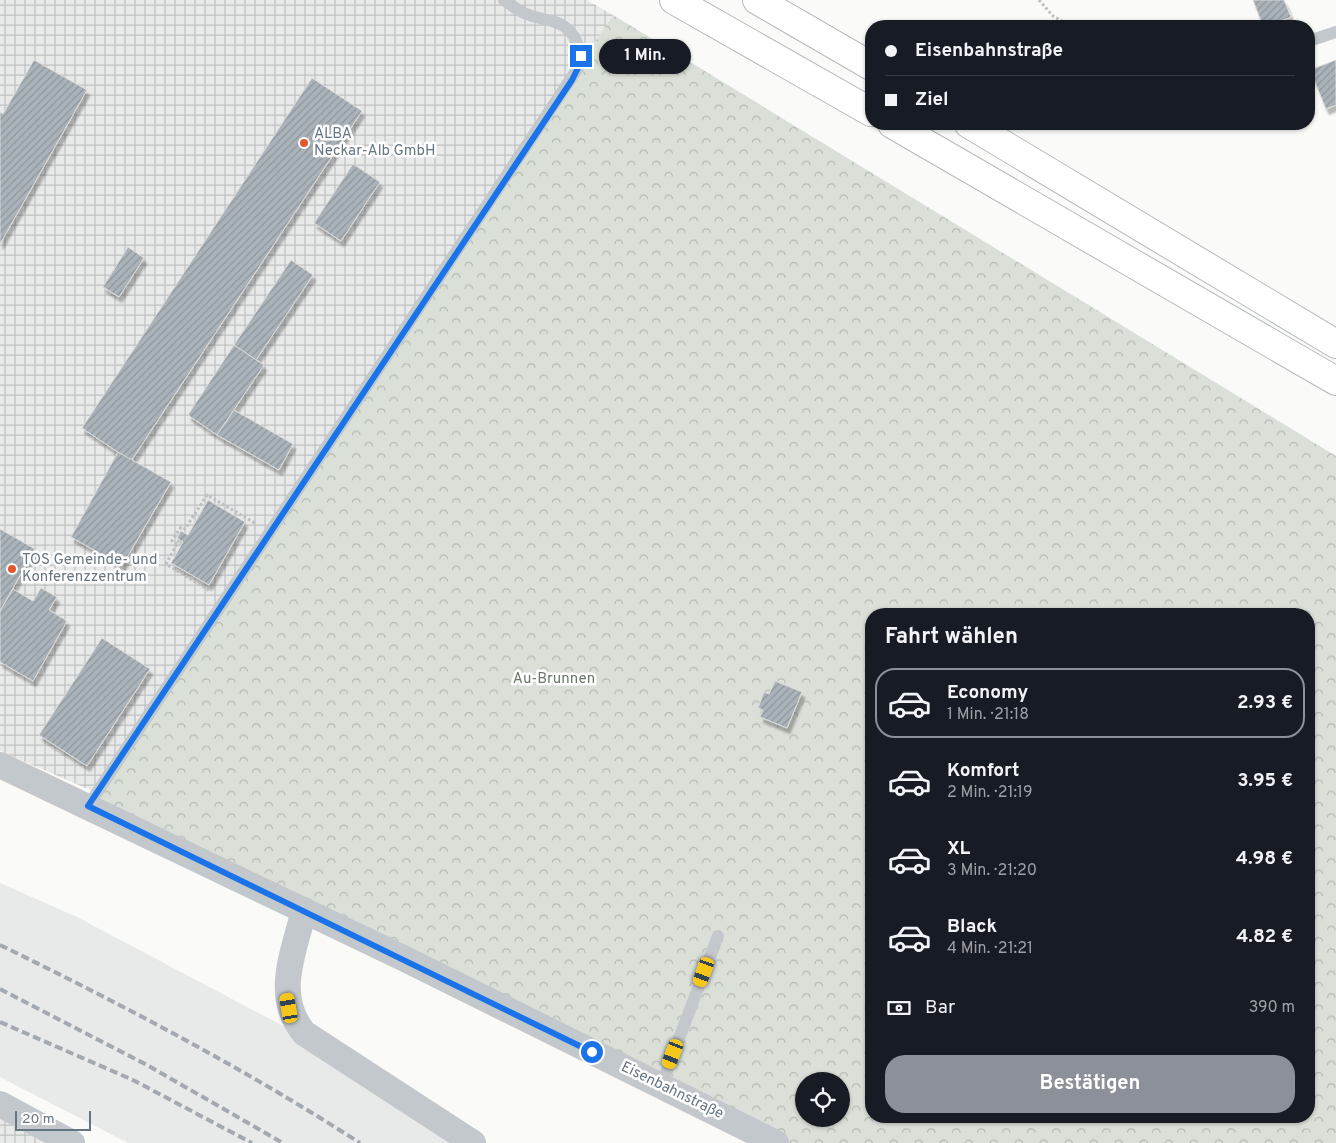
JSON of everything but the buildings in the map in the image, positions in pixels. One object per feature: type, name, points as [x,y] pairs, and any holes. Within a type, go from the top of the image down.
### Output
[{"type":"highway","points":[[674,0],[865,109]]},
{"type":"highway","points":[[757,0],[865,63]]},
{"type":"highway","points":[[902,130],[1336,381]]},
{"type":"highway","points":[[979,130],[1331,338]]},
{"type":"street","name":"Eisenbahnstraße","points":[[0,765],[304,910],[776,1143]]},
{"type":"street","points":[[304,910],[289,972],[286,996],[294,1020],[304,1033],[473,1143]]},
{"type":"street","points":[[0,1104],[72,1143]]},
{"type":"lane","points":[[88,806],[578,68],[581,56],[579,46],[560,23],[524,13],[504,0]]},
{"type":"lane","points":[[1315,39],[1336,32]]},
{"type":"lane","points":[[661,1086],[718,936]]},
{"type":"path","points":[[1039,0],[1053,16],[1060,20]]},
{"type":"path","points":[[225,600],[166,564],[178,542],[172,541],[181,527],[185,529],[207,494],[271,532]]},
{"type":"shaded area","points":[[0,0],[587,0],[613,15],[97,793],[0,751]]},
{"type":"shaded area","points":[[0,883],[77,917],[389,1082],[477,1143],[128,1143],[0,1077]]},
{"type":"shaded area","points":[[0,1118],[44,1143],[0,1143]]},
{"type":"green space","name":"Au-Brunnen","points":[[613,15],[1336,456],[1336,1143],[776,1143],[88,806]]},
{"type":"railway","points":[[0,945],[183,1039],[273,1089],[360,1143]]},
{"type":"railway","points":[[0,989],[147,1065],[283,1143]]},
{"type":"railway","points":[[0,1022],[133,1080],[252,1143]]},
{"type":"place","name":"ALBA Neckar-Alb GmbH","points":[[304,143]]},
{"type":"place","name":"TOS Gemeinde- und Konferenzzentrum","points":[[12,569]]},
{"type":"route","points":[[581,56],[572,80],[88,806],[592,1052]]}]
